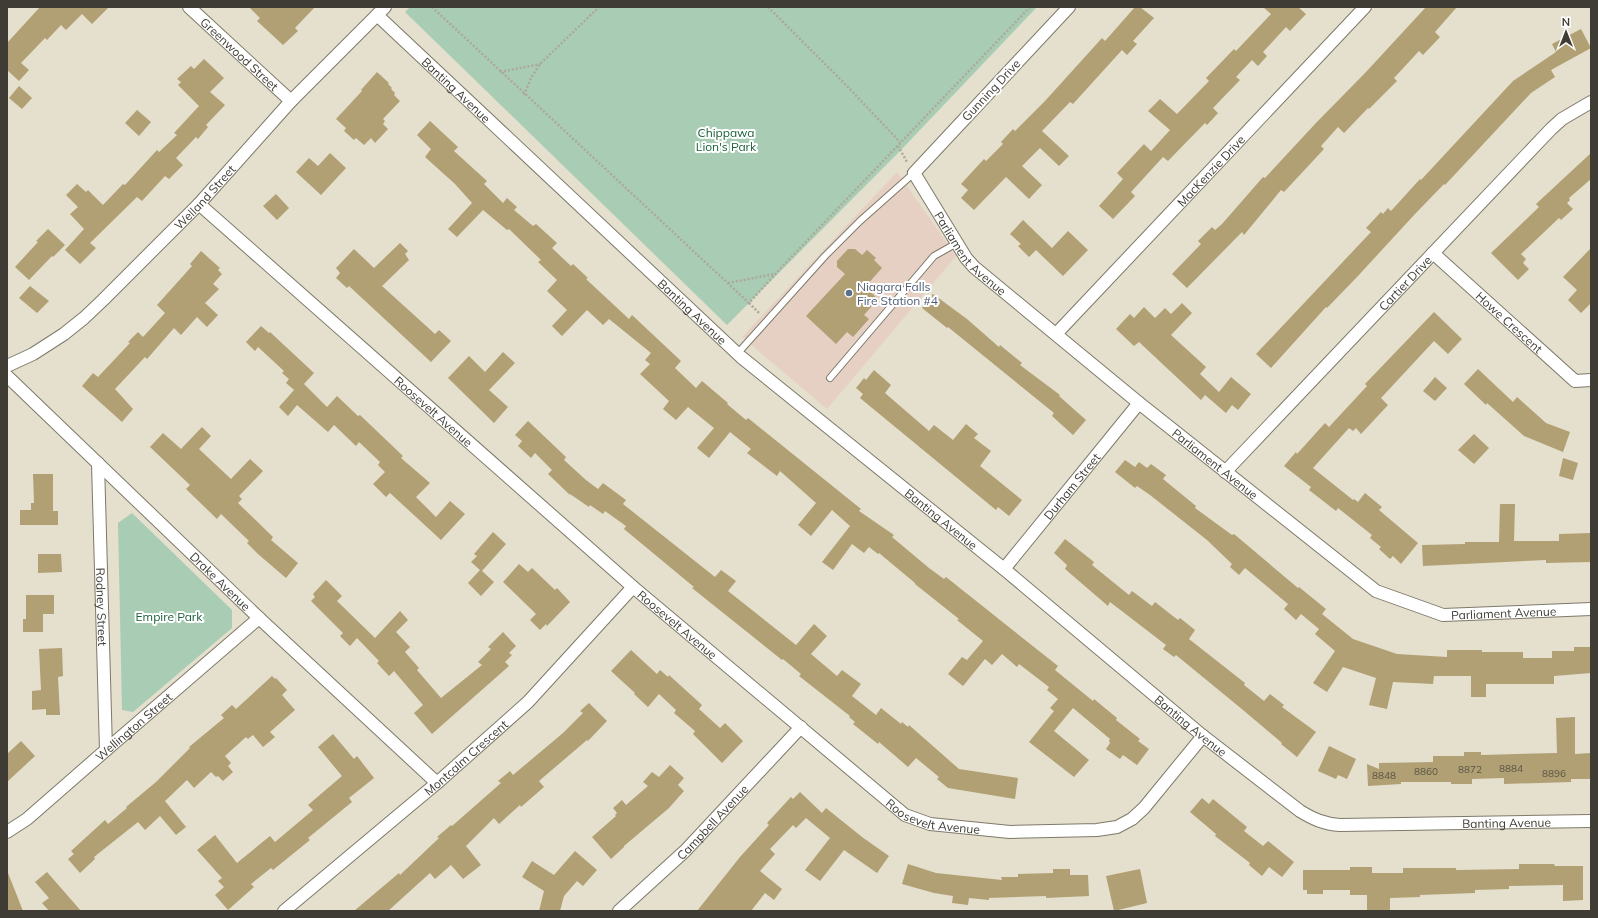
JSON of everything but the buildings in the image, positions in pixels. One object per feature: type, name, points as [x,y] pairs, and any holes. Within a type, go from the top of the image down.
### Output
[{"type":"street","name":"Greenwood Street","points":[[189,7],[291,101]]},
{"type":"street","name":"Gunning Drive","points":[[914,172],[1068,7]]},
{"type":"street","name":"MacKenzie Drive","points":[[1056,334],[1360,9]]},
{"type":"street","name":"Welland Street","points":[[7,366],[33,354],[58,338],[84,318],[199,204],[291,101],[381,11]]},
{"type":"street","name":"Banting Avenue","points":[[381,11],[738,354],[1004,569],[1203,736],[1300,811],[1315,820],[1327,824],[1340,825],[1591,821]]},
{"type":"street","name":"Cartier Drive","points":[[1225,472],[1551,129],[1562,119],[1591,102]]},
{"type":"street","name":"Parliament Avenue","points":[[914,172],[966,258],[974,267],[1139,403],[1376,591],[1443,615],[1591,609]]},
{"type":"street","name":"Roosevelt Avenue","points":[[199,204],[633,587],[905,815],[930,824],[1010,832],[1097,830],[1117,827],[1132,819],[1144,808],[1203,736]]},
{"type":"street","name":"Howe Crescent","points":[[1433,253],[1576,381],[1591,380]]},
{"type":"street","name":"Drake Avenue","points":[[7,376],[259,618],[437,783]]},
{"type":"street","name":"Durham Street","points":[[1004,569],[1139,403]]},
{"type":"street","name":"Rodney Street","points":[[98,463],[106,750]]},
{"type":"street","name":"Montcalm Crescent","points":[[284,911],[437,783],[543,687],[633,587]]},
{"type":"street","name":"Wellington Street","points":[[7,832],[27,819],[259,618]]},
{"type":"street","name":"Campbell Avenue","points":[[619,911],[685,851],[801,727]]},
{"type":"lane","points":[[738,354],[825,256],[860,221],[914,172]]},
{"type":"lane","points":[[830,378],[934,256],[957,243]]},
{"type":"path","points":[[432,7],[524,95],[760,314]]},
{"type":"path","points":[[524,95],[531,78],[540,64],[598,7]]},
{"type":"path","points":[[768,7],[852,90],[900,142]]},
{"type":"path","points":[[749,303],[898,146],[900,142],[1030,7]]},
{"type":"path","points":[[500,72],[540,64]]},
{"type":"path","points":[[898,146],[914,172]]},
{"type":"path","points":[[727,283],[775,274]]},
{"type":"shaded area","points":[[897,172],[956,256],[827,409],[742,337]]},
{"type":"green space","name":"Chippawa Lion's Park","points":[[410,7],[1037,7],[900,151],[727,325],[405,12]]},
{"type":"green space","name":"Empire Park","points":[[132,513],[232,610],[232,628],[133,712],[122,710],[118,523]]},
{"type":"place","name":"Niagara Falls Fire Station #4","points":[[849,293]]}]
